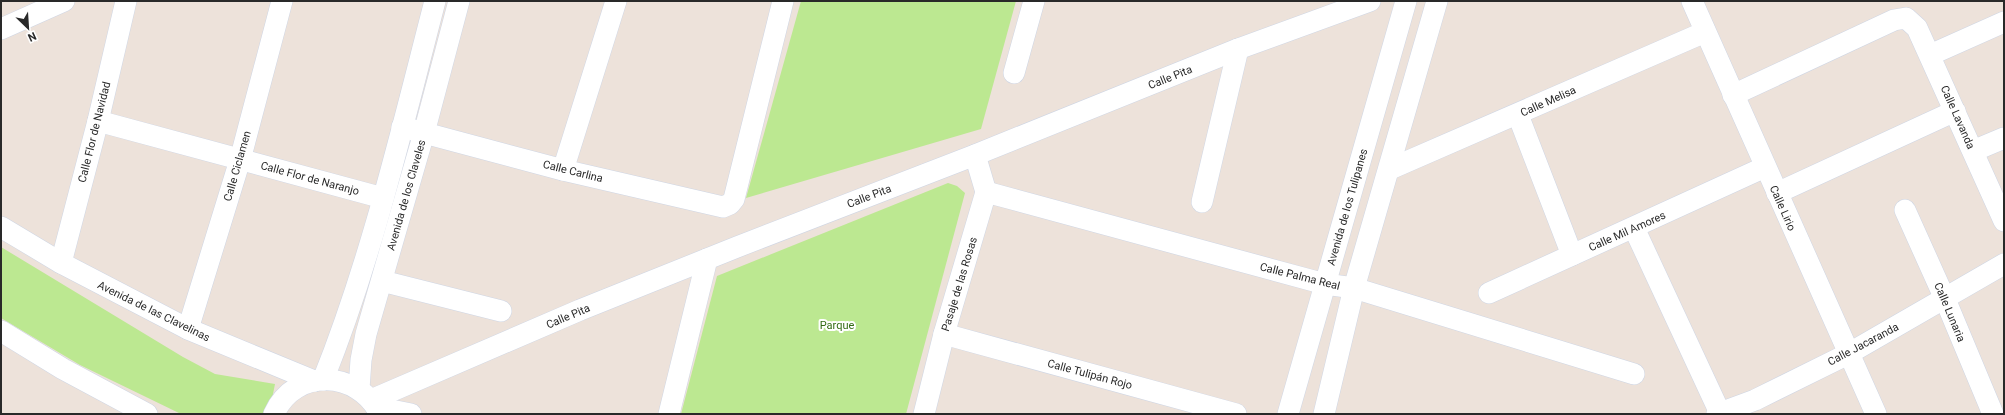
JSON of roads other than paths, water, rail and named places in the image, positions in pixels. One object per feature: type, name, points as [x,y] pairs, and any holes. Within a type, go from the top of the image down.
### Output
[{"type":"street","points":[[1,29],[64,1]]},
{"type":"street","name":"Calle Flor de Navidad","points":[[61,263],[98,121],[126,1]]},
{"type":"street","name":"Calle Ciclamen","points":[[188,329],[240,160],[282,1]]},
{"type":"street","name":"Avenida de los Claveles","points":[[319,380],[353,296],[383,198],[435,1]]},
{"type":"street","name":"Avenida de los Claveles","points":[[371,402],[361,360],[365,340],[424,133],[459,1]]},
{"type":"street","points":[[564,170],[616,1]]},
{"type":"street","name":"Calle Carlina","points":[[402,127],[564,170],[723,207],[730,204],[734,198],[783,1]]},
{"type":"street","points":[[1014,73],[1034,1]]},
{"type":"street","name":"Calle Pita","points":[[371,402],[572,313],[975,155],[1238,49],[1370,1]]},
{"type":"street","name":"Avenida de los Tulipanes","points":[[1288,414],[1406,1]]},
{"type":"street","points":[[1324,414],[1354,288],[1390,169],[1437,1]]},
{"type":"street","name":"Calle Lirio","points":[[1692,1],[1876,414]]},
{"type":"street","name":"Calle Lavanda","points":[[1733,94],[1894,20],[1906,18],[1917,28],[2004,221]]},
{"type":"street","points":[[1930,55],[2004,22]]},
{"type":"street","name":"Calle Melisa","points":[[1390,169],[1705,32]]},
{"type":"street","points":[[1202,202],[1238,49]]},
{"type":"street","points":[[1777,193],[1955,111]]},
{"type":"street","points":[[1518,114],[1572,255]]},
{"type":"street","name":"Calle Flor de Naranjo","points":[[98,121],[383,198]]},
{"type":"street","points":[[1973,152],[2004,138]]},
{"type":"street","points":[[975,155],[986,192]]},
{"type":"street","name":"Calle Mil Amores","points":[[1489,293],[1765,167]]},
{"type":"street","name":"Calle Palma Real","points":[[986,192],[1324,284],[1354,288],[1634,374]]},
{"type":"street","name":"Pasaje de las Rosas","points":[[924,414],[944,334],[986,192]]},
{"type":"street","name":"Calle Lunaria","points":[[1905,210],[1945,299],[1993,414]]},
{"type":"street","name":"Avenida de las Clavelinas","points":[[1,227],[61,263],[188,329],[319,380]]},
{"type":"street","points":[[1634,228],[1718,413]]},
{"type":"street","points":[[669,414],[707,259]]},
{"type":"street","name":"Calle Jacaranda","points":[[1718,413],[1758,407],[2004,264]]},
{"type":"street","points":[[382,281],[501,311]]},
{"type":"street","points":[[1,331],[63,369],[147,414]]},
{"type":"street","name":"Calle Tulipán Rojo","points":[[944,334],[1236,414]]},
{"type":"street","points":[[274,414],[283,400],[291,392],[319,380],[342,381],[371,402],[411,414]]},
{"type":"park label","name":"Parque","points":[[837,325]]}]
